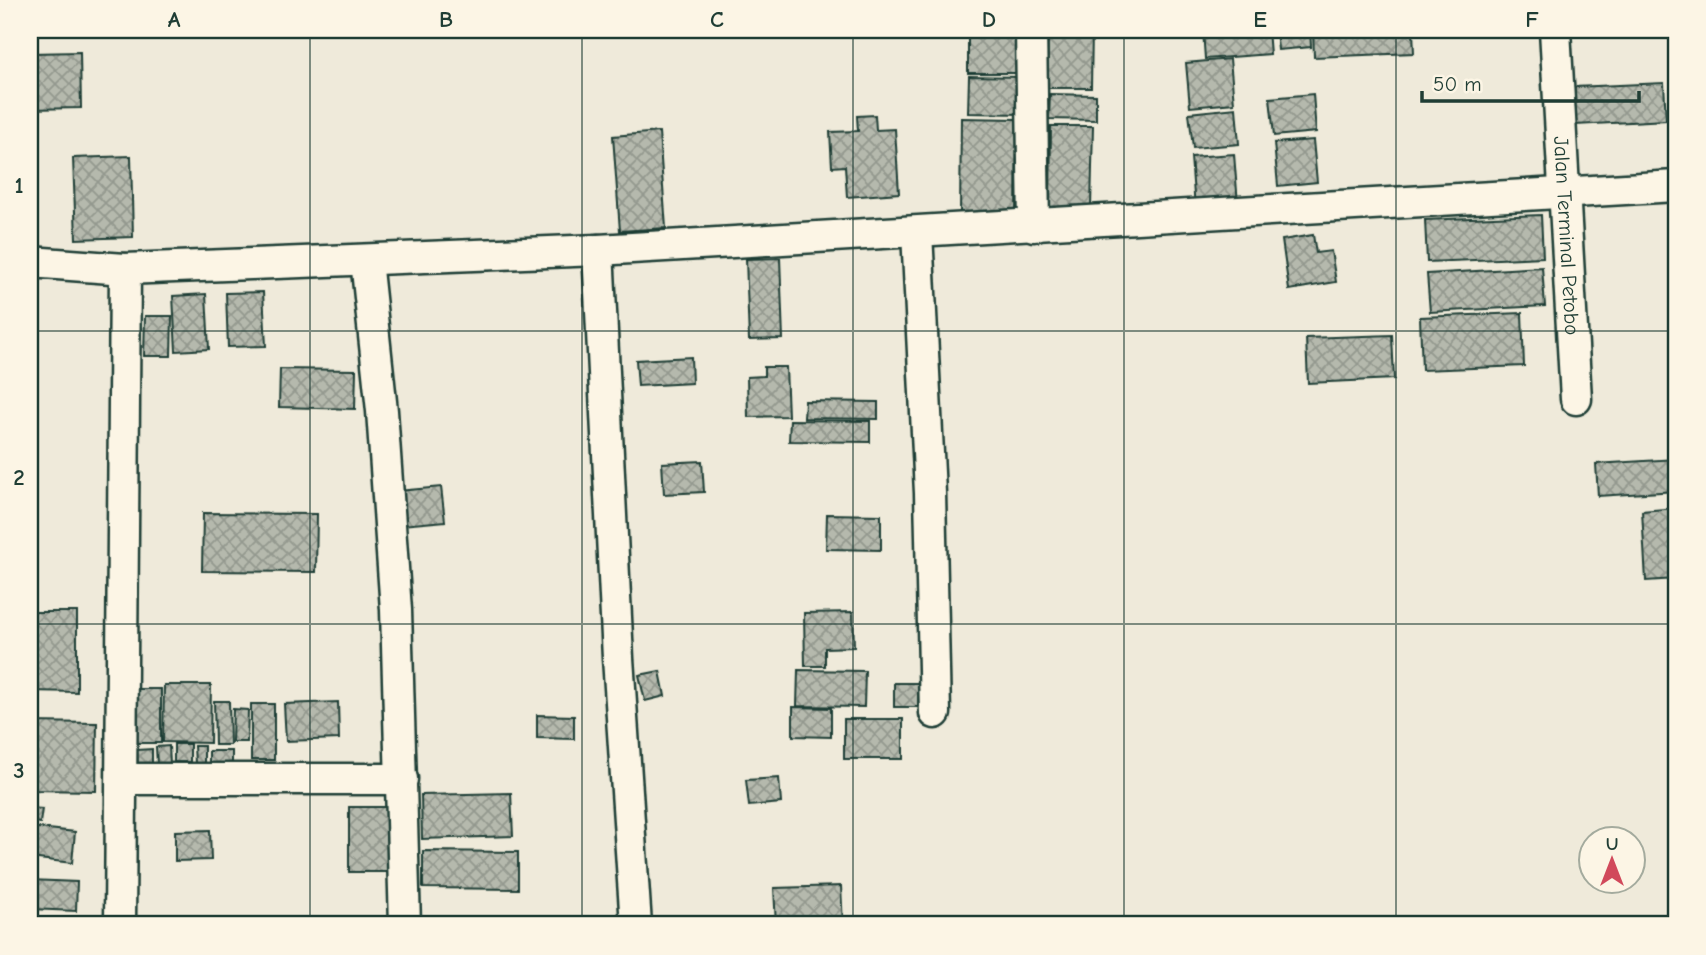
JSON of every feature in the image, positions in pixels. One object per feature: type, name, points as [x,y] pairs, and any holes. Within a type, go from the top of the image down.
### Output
[{"type":"street","points":[[1031,30],[1034,226]]},
{"type":"street","name":"Jalan Terminal Petobo","points":[[1555,30],[1576,399]]},
{"type":"street","points":[[30,262],[125,269],[598,250],[1676,186]]},
{"type":"street","points":[[917,232],[930,493],[935,713]]},
{"type":"street","points":[[598,250],[618,658],[636,925]]},
{"type":"street","points":[[366,260],[382,411],[395,597],[405,925]]},
{"type":"street","points":[[120,925],[125,269]]},
{"type":"street","points":[[122,779],[402,779]]},
{"type":"building","points":[[968,30],[1017,30],[1017,73],[968,73]]},
{"type":"building","points":[[1048,30],[1092,30],[1091,88],[1047,88]]},
{"type":"building","points":[[1203,30],[1268,30],[1270,54],[1205,59]]},
{"type":"building","points":[[1276,30],[1310,30],[1311,47],[1278,50]]},
{"type":"building","points":[[1313,30],[1413,30],[1414,53],[1314,57]]},
{"type":"building","points":[[80,52],[81,108],[30,109],[30,53]]},
{"type":"building","points":[[1230,59],[1234,103],[1190,107],[1186,63]]},
{"type":"building","points":[[969,76],[1021,77],[1021,114],[968,113]]},
{"type":"building","points":[[1664,83],[1666,120],[1576,125],[1574,87]]},
{"type":"building","points":[[1050,94],[1096,95],[1096,120],[1049,119]]},
{"type":"building","points":[[1313,94],[1316,132],[1274,136],[1270,98]]},
{"type":"building","points":[[1236,108],[1239,144],[1193,148],[1189,113]]},
{"type":"building","points":[[875,115],[876,130],[895,129],[899,193],[847,197],[845,166],[832,167],[830,132],[858,131],[857,116]]},
{"type":"building","points":[[961,118],[1017,119],[1016,215],[960,215]]},
{"type":"building","points":[[1051,126],[1093,126],[1091,208],[1050,208]]},
{"type":"building","points":[[659,132],[666,228],[620,231],[613,136]]},
{"type":"building","points":[[1313,140],[1317,182],[1278,186],[1274,143]]},
{"type":"building","points":[[1234,154],[1238,204],[1195,208],[1191,157]]},
{"type":"building","points":[[131,156],[133,237],[76,239],[73,158]]},
{"type":"building","points":[[1541,215],[1543,257],[1427,262],[1425,220]]},
{"type":"building","points":[[1313,235],[1316,253],[1331,251],[1336,282],[1289,290],[1282,240]]},
{"type":"building","points":[[780,258],[783,339],[749,340],[746,259]]},
{"type":"building","points":[[1542,267],[1545,306],[1430,312],[1427,274]]},
{"type":"building","points":[[263,292],[266,346],[228,347],[226,293]]},
{"type":"building","points":[[206,294],[209,349],[176,351],[173,296]]},
{"type":"building","points":[[1522,313],[1524,366],[1422,370],[1420,317]]},
{"type":"building","points":[[145,316],[172,316],[171,356],[144,356]]},
{"type":"building","points":[[1392,335],[1394,379],[1308,383],[1306,338]]},
{"type":"building","points":[[691,357],[692,383],[638,386],[636,360]]},
{"type":"building","points":[[764,367],[786,367],[788,416],[748,417],[747,377],[764,376]]},
{"type":"building","points":[[280,369],[356,370],[355,409],[279,407]]},
{"type":"building","points":[[805,401],[878,402],[878,419],[804,418]]},
{"type":"building","points":[[790,420],[870,421],[870,442],[789,441]]},
{"type":"building","points":[[1676,459],[1676,491],[1598,496],[1596,464]]},
{"type":"building","points":[[702,461],[704,492],[664,494],[662,463]]},
{"type":"building","points":[[441,487],[445,521],[402,525],[398,491]]},
{"type":"building","points":[[1676,508],[1676,579],[1646,581],[1642,511]]},
{"type":"building","points":[[203,513],[317,514],[316,572],[202,571]]},
{"type":"building","points":[[827,514],[881,515],[881,550],[826,549]]},
{"type":"building","points":[[30,612],[77,612],[77,692],[30,691]]},
{"type":"building","points":[[853,612],[854,647],[825,648],[825,666],[805,666],[804,613]]},
{"type":"building","points":[[798,670],[865,671],[864,707],[797,706]]},
{"type":"building","points":[[660,671],[665,696],[645,701],[639,675]]},
{"type":"building","points":[[894,683],[918,683],[918,707],[894,707]]},
{"type":"building","points":[[164,685],[211,685],[210,743],[163,742]]},
{"type":"building","points":[[134,689],[161,689],[161,743],[135,743]]},
{"type":"building","points":[[214,701],[229,701],[230,745],[215,745]]},
{"type":"building","points":[[338,702],[339,739],[286,741],[284,704]]},
{"type":"building","points":[[251,704],[274,704],[274,760],[251,760]]},
{"type":"building","points":[[793,707],[831,708],[831,737],[793,736]]},
{"type":"building","points":[[233,709],[248,710],[247,742],[232,742]]},
{"type":"building","points":[[537,715],[574,716],[574,739],[537,738]]},
{"type":"building","points":[[844,719],[903,719],[903,759],[844,759]]},
{"type":"building","points":[[30,722],[97,723],[96,791],[30,790]]},
{"type":"building","points":[[174,744],[190,744],[190,762],[174,762]]},
{"type":"building","points":[[169,746],[170,764],[157,765],[156,747]]},
{"type":"building","points":[[194,746],[204,746],[204,763],[195,763]]},
{"type":"building","points":[[152,749],[152,765],[138,765],[137,750]]},
{"type":"building","points":[[209,751],[232,751],[232,763],[209,763]]},
{"type":"building","points":[[779,778],[781,803],[749,806],[746,780]]},
{"type":"building","points":[[511,793],[513,836],[422,839],[421,795]]},
{"type":"building","points":[[349,807],[389,807],[389,872],[349,872]]},
{"type":"building","points":[[30,808],[42,809],[40,823],[30,821]]},
{"type":"building","points":[[30,827],[75,832],[72,863],[30,858]]},
{"type":"building","points":[[210,830],[211,860],[175,861],[175,831]]},
{"type":"building","points":[[423,851],[518,852],[518,889],[423,888]]},
{"type":"building","points":[[30,880],[77,882],[76,911],[30,909]]},
{"type":"building","points":[[841,886],[843,925],[776,925],[774,888]]}]
